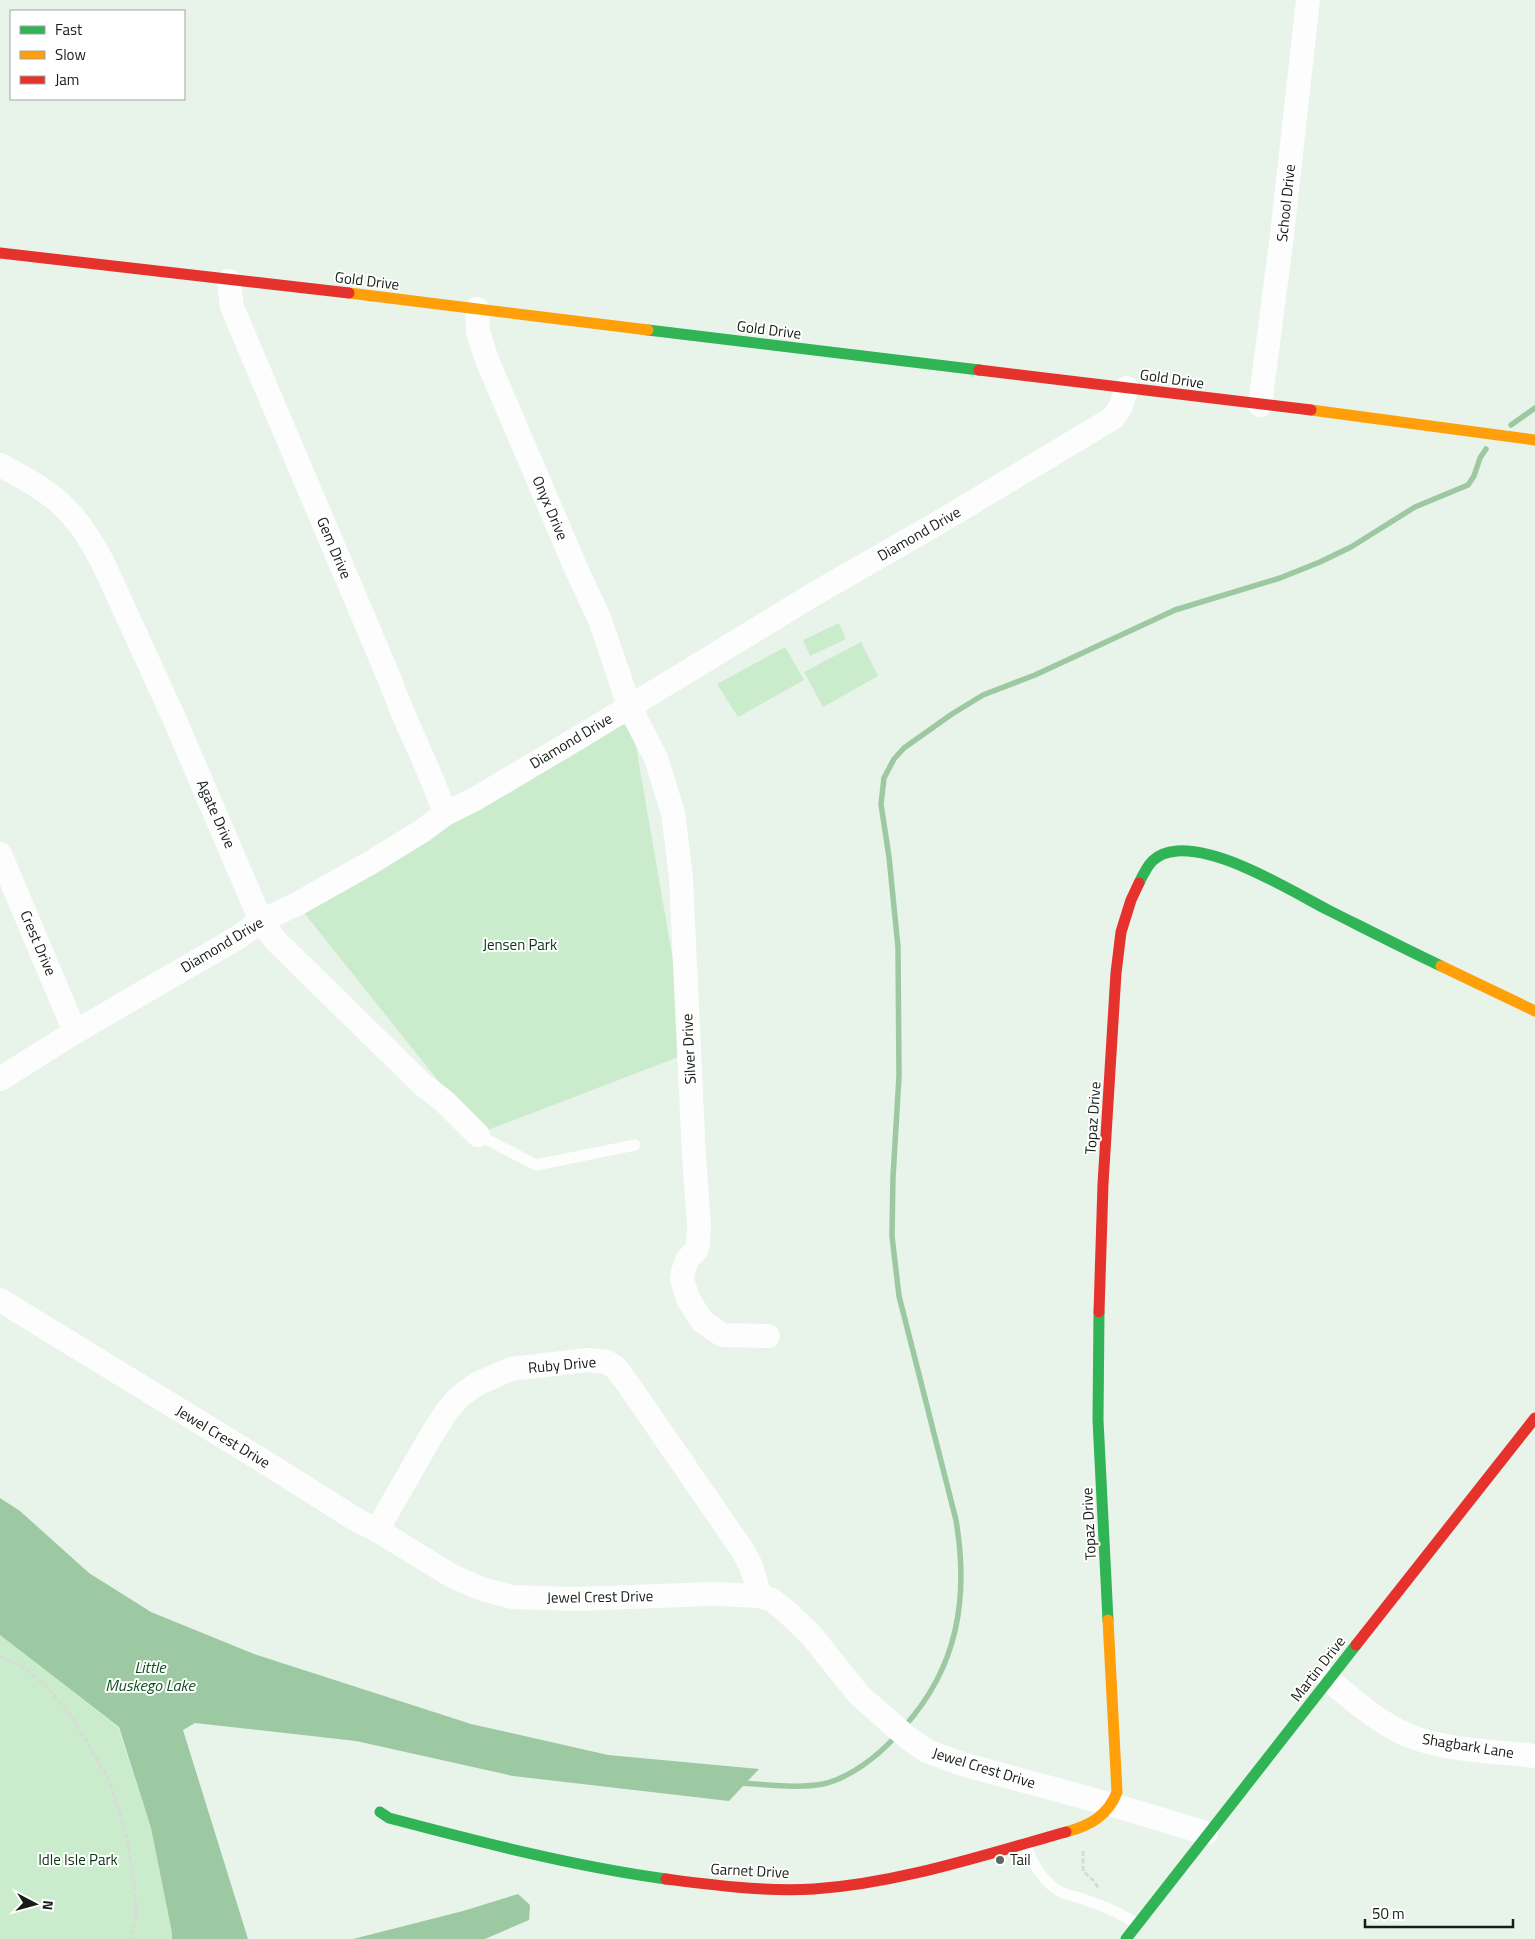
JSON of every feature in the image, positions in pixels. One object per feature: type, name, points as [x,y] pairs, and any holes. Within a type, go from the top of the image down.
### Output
[{"type":"street","name":"School Drive","points":[[1260,405],[1282,235],[1308,0]]},
{"type":"street","name":"Gold Drive","points":[[0,253],[1127,388],[1535,440]]},
{"type":"street","name":"Gem Drive","points":[[229,281],[232,308],[397,700],[437,790],[445,814]]},
{"type":"street","name":"Onyx Drive","points":[[477,309],[478,332],[487,360],[600,620],[629,706]]},
{"type":"street","name":"Diamond Drive","points":[[0,1079],[75,1032],[237,938],[262,921],[370,864],[445,814],[475,799],[816,593],[938,523],[1112,418],[1120,408],[1127,388]]},
{"type":"street","name":"Agate Drive","points":[[0,465],[44,490],[62,503],[90,538],[174,718],[262,921],[275,940],[423,1085],[444,1101],[478,1135]]},
{"type":"street","name":"Silver Drive","points":[[629,706],[656,758],[673,813],[681,878],[694,1157],[699,1224],[698,1245],[687,1260],[682,1279],[688,1299],[702,1321],[722,1335],[768,1336]]},
{"type":"street","name":"Topaz Drive","points":[[1105,1812],[1117,1792],[1098,1420],[1099,1313],[1104,1184],[1116,972],[1121,932],[1131,900],[1148,863],[1161,855],[1175,851],[1192,851],[1250,870],[1381,937],[1535,1011]]},
{"type":"street","name":"Crest Drive","points":[[0,854],[75,1032]]},
{"type":"street","name":"Jewel Crest Drive","points":[[0,1300],[355,1519],[377,1530],[452,1576],[482,1589],[512,1597],[576,1599],[712,1594],[760,1596],[772,1600],[811,1635],[859,1695],[908,1738],[927,1751],[1105,1812],[1206,1833]]},
{"type":"street","name":"Ruby Drive","points":[[377,1530],[430,1436],[460,1396],[477,1384],[511,1370],[588,1360],[607,1362],[616,1368],[628,1384],[743,1551],[751,1566],[760,1596]]},
{"type":"street","name":"Martin Drive","points":[[1126,1939],[1206,1833],[1535,1418]]},
{"type":"street","name":"Shagbark Lane","points":[[1329,1680],[1387,1725],[1408,1735],[1436,1744],[1460,1748],[1535,1756]]},
{"type":"street","name":"Garnet Drive","points":[[380,1812],[389,1818],[494,1845],[624,1874],[702,1884],[812,1889],[849,1885],[919,1872],[1082,1828],[1105,1812]]},
{"type":"lane","points":[[478,1135],[536,1165],[635,1145]]},
{"type":"lane","points":[[1025,1843],[1031,1861],[1040,1874],[1053,1887],[1063,1893],[1122,1914],[1137,1924]]},
{"type":"path","points":[[0,1656],[25,1668],[48,1688],[74,1720],[109,1780],[127,1836],[134,1884],[136,1918],[131,1939]]},
{"type":"path","points":[[1105,1812],[1083,1846],[1083,1871],[1094,1881],[1110,1910]]},
{"type":"green space","points":[[839,623],[846,639],[810,656],[803,640]]},
{"type":"green space","points":[[861,642],[878,676],[823,707],[804,672]]},
{"type":"green space","points":[[785,647],[804,680],[738,717],[717,684]]},
{"type":"green space","name":"Jensen Park","points":[[629,706],[689,1053],[480,1133],[297,904]]},
{"type":"green space","name":"Idle Isle Park","points":[[0,1635],[118,1727],[151,1828],[172,1939],[0,1939]]},
{"type":"water","name":"Little Muskego Lake","points":[[0,1498],[20,1511],[89,1573],[151,1612],[254,1654],[471,1724],[608,1755],[759,1769],[729,1801],[513,1776],[356,1741],[195,1723],[183,1730],[248,1939],[172,1939],[151,1828],[119,1727],[0,1635]]},
{"type":"water","points":[[518,1894],[530,1905],[529,1920],[485,1939],[353,1939],[463,1911]]},
{"type":"waterway","points":[[1511,425],[1535,408]]},
{"type":"waterway","points":[[904,1727],[922,1704],[937,1680],[948,1656],[955,1630],[961,1577],[956,1520],[899,1296],[892,1236],[893,1177],[899,1076],[898,947],[889,857],[881,804],[884,778],[894,759],[904,748],[983,695],[1035,675],[1175,610],[1280,578],[1351,547],[1415,507],[1468,485],[1486,449]]},
{"type":"waterway","points":[[738,1783],[780,1786],[823,1784],[843,1777],[863,1765],[896,1736]]},
{"type":"traffic: fast","points":[[648,330],[979,370]]},
{"type":"traffic: fast","points":[[1139,883],[1149,865],[1163,854],[1177,851],[1214,856],[1275,881],[1328,910],[1441,966]]},
{"type":"traffic: fast","points":[[1099,1312],[1098,1420],[1108,1620]]},
{"type":"traffic: fast","points":[[1126,1939],[1356,1645]]},
{"type":"traffic: fast","points":[[380,1812],[389,1818],[526,1853],[666,1879]]},
{"type":"traffic: slow","points":[[349,293],[648,330]]},
{"type":"traffic: slow","points":[[1311,410],[1535,440]]},
{"type":"traffic: slow","points":[[1441,966],[1535,1011]]},
{"type":"traffic: slow","points":[[1066,1832],[1082,1827],[1097,1819],[1108,1808],[1117,1792],[1108,1620]]},
{"type":"traffic: jam","points":[[0,253],[349,293]]},
{"type":"traffic: jam","points":[[979,370],[1311,410]]},
{"type":"traffic: jam","points":[[1099,1312],[1103,1184],[1116,973],[1121,932],[1131,900],[1139,883]]},
{"type":"traffic: jam","points":[[1356,1645],[1535,1418]]},
{"type":"traffic: jam","points":[[666,1879],[777,1890],[846,1886],[941,1867],[1066,1832]]},
{"type":"place","name":"Tail","points":[[1000,1860]]}]
